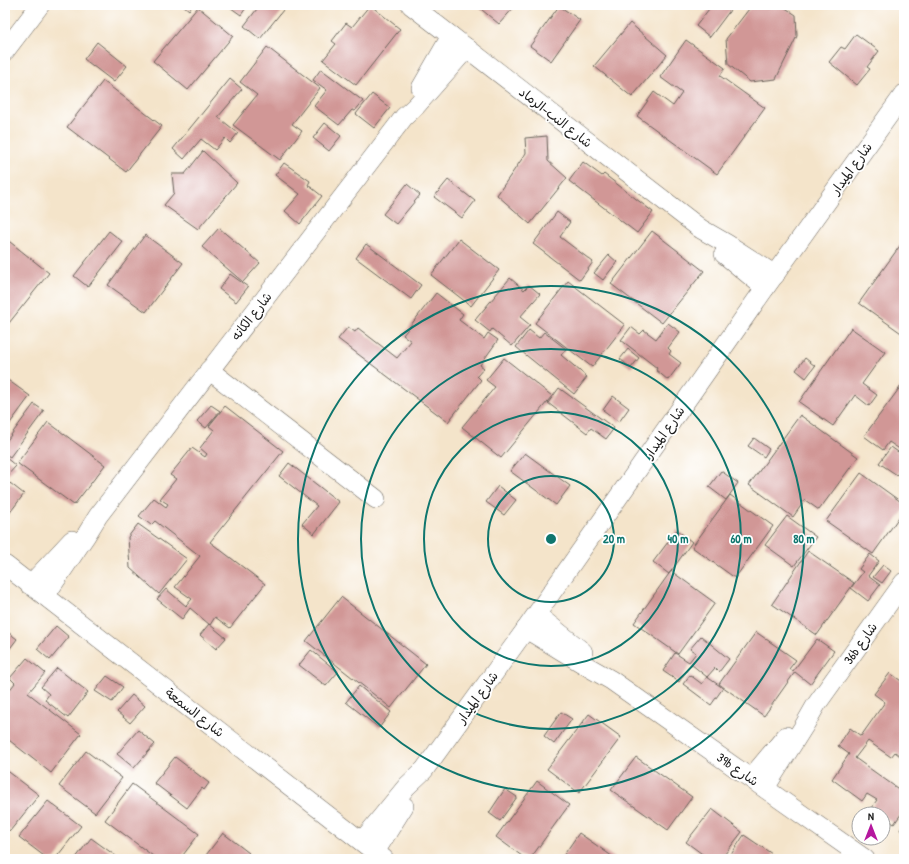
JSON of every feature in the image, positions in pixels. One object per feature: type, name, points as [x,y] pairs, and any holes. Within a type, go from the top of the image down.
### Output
[{"type":"street","points":[[5,51],[40,5]]},
{"type":"street","name":"شارع النب-الرماد","points":[[411,5],[701,229],[723,241],[770,282]]},
{"type":"street","name":"شارع الكانه","points":[[45,596],[98,516],[404,117],[451,36]]},
{"type":"street","name":"شارع الكانه","points":[[404,117],[416,106],[467,48]]},
{"type":"street","name":"شارع الميدار","points":[[374,851],[417,784],[424,770],[532,622],[770,282],[904,94]]},
{"type":"street","points":[[209,370],[376,499]]},
{"type":"street","name":"شارع الكانه","points":[[30,585],[80,531],[98,516]]},
{"type":"street","name":"شارع السمعة","points":[[5,565],[374,851]]},
{"type":"street","name":"36b شارع","points":[[758,783],[798,721],[816,705],[904,582]]},
{"type":"street","name":"39b شارع","points":[[532,622],[595,662],[611,680],[865,859]]},
{"type":"building","points":[[183,5],[193,5],[189,10]]},
{"type":"building","points":[[227,5],[248,5],[241,15]]},
{"type":"building","points":[[260,5],[287,5],[260,39],[244,26]]},
{"type":"building","points":[[370,5],[400,29],[356,85],[323,60],[336,44],[332,41],[346,23],[352,27]]},
{"type":"building","points":[[476,5],[516,5],[499,24]]},
{"type":"building","points":[[712,5],[734,5],[710,37],[696,26]]},
{"type":"building","points":[[752,5],[781,5],[796,15],[797,36],[776,79],[750,82],[728,64],[726,39]]},
{"type":"building","points":[[559,6],[580,20],[551,61],[530,46]]},
{"type":"building","points":[[198,7],[233,36],[188,90],[153,61]]},
{"type":"building","points":[[630,23],[667,55],[632,97],[594,66]]},
{"type":"building","points":[[856,34],[879,51],[867,67],[870,69],[857,85],[829,62],[841,47],[845,49]]},
{"type":"building","points":[[686,40],[725,68],[720,76],[765,108],[717,174],[637,116],[654,92],[673,106],[682,93],[660,77]]},
{"type":"building","points":[[97,42],[127,66],[114,82],[84,59]]},
{"type":"building","points":[[267,47],[320,88],[292,124],[302,131],[280,160],[233,125],[257,95],[240,82]]},
{"type":"building","points":[[321,69],[363,101],[355,111],[352,110],[339,125],[314,106],[327,90],[313,80]]},
{"type":"building","points":[[230,79],[242,89],[218,117],[238,133],[230,143],[225,138],[215,150],[201,139],[184,159],[173,149]]},
{"type":"building","points":[[103,81],[162,126],[126,172],[67,127]]},
{"type":"building","points":[[372,94],[390,108],[374,128],[356,114]]},
{"type":"building","points":[[325,123],[341,136],[329,151],[313,138]]},
{"type":"building","points":[[547,136],[548,161],[567,178],[530,224],[497,195],[526,153],[525,138]]},
{"type":"building","points":[[203,151],[237,183],[198,229],[164,205],[174,193],[172,174],[185,174]]},
{"type":"building","points":[[583,162],[602,176],[604,174],[653,212],[637,233],[569,181]]},
{"type":"building","points":[[284,163],[310,181],[308,185],[322,196],[300,224],[285,211],[300,194],[275,175]]},
{"type":"building","points":[[448,180],[475,201],[462,218],[434,197]]},
{"type":"building","points":[[407,184],[420,195],[396,224],[383,214]]},
{"type":"building","points":[[557,212],[570,222],[560,237],[593,262],[580,280],[533,244]]},
{"type":"building","points":[[219,228],[260,263],[243,282],[202,247]]},
{"type":"building","points":[[109,231],[123,242],[88,287],[74,276]]},
{"type":"building","points":[[652,231],[704,271],[662,323],[611,284]]},
{"type":"building","points":[[145,235],[183,263],[146,312],[108,285]]},
{"type":"building","points":[[5,238],[49,273],[5,328]]},
{"type":"building","points":[[459,239],[499,270],[471,306],[431,275]]},
{"type":"building","points":[[904,240],[904,335],[859,303]]},
{"type":"building","points":[[366,244],[421,285],[411,299],[356,258]]},
{"type":"building","points":[[609,255],[617,262],[603,280],[594,273]]},
{"type":"building","points":[[230,274],[248,287],[236,302],[219,289]]},
{"type":"building","points":[[510,278],[524,290],[529,285],[540,294],[520,317],[530,325],[512,346],[492,329],[490,332],[475,320]]},
{"type":"building","points":[[568,281],[625,325],[592,367],[535,323]]},
{"type":"building","points":[[436,293],[463,314],[459,320],[484,339],[488,333],[498,340],[480,365],[484,368],[477,376],[481,380],[448,422],[338,339],[348,327],[355,332],[358,328],[397,358],[411,341],[403,335]]},
{"type":"building","points":[[668,323],[680,332],[668,348],[671,351],[669,354],[681,363],[668,380],[656,370],[657,368],[621,340],[631,327],[640,334],[644,330],[656,339]]},
{"type":"building","points":[[851,328],[885,352],[862,384],[877,395],[869,406],[855,395],[833,426],[799,402]]},
{"type":"building","points":[[529,330],[539,338],[544,332],[566,349],[561,355],[587,377],[574,394],[516,347]]},
{"type":"building","points":[[628,349],[639,358],[631,368],[620,359]]},
{"type":"building","points":[[504,358],[552,396],[501,458],[462,427],[495,387],[486,380]]},
{"type":"building","points":[[805,358],[815,366],[806,378],[796,370]]},
{"type":"building","points":[[5,378],[30,396],[5,430]]},
{"type":"building","points":[[904,382],[904,452],[889,442],[883,450],[864,436]]},
{"type":"building","points":[[559,388],[614,428],[606,439],[591,428],[587,433],[548,403]]},
{"type":"building","points":[[613,396],[629,408],[619,422],[603,410]]},
{"type":"building","points":[[34,404],[44,411],[10,457],[5,454],[5,443]]},
{"type":"building","points":[[211,405],[220,411],[206,428],[197,421]]},
{"type":"building","points":[[225,406],[283,451],[210,542],[265,584],[230,628],[215,617],[210,625],[190,608],[182,619],[157,599],[166,589],[186,606],[192,599],[175,587],[200,556],[155,521],[151,525],[139,516],[154,498],[166,507],[168,504],[160,499],[176,479],[170,475],[192,448],[205,457],[207,454],[200,448],[214,430],[209,426]]},
{"type":"building","points":[[800,415],[858,457],[819,510],[805,500],[793,517],[749,485]]},
{"type":"building","points":[[48,422],[105,465],[74,505],[17,463]]},
{"type":"building","points":[[754,438],[769,449],[764,457],[748,446]]},
{"type":"building","points":[[891,447],[904,456],[904,465],[897,475],[879,463]]},
{"type":"building","points":[[525,453],[570,486],[556,505],[510,471]]},
{"type":"building","points":[[5,457],[16,466],[5,478]]},
{"type":"building","points":[[289,463],[339,502],[314,534],[302,524],[317,506],[279,476]]},
{"type":"building","points":[[721,471],[738,483],[726,500],[709,487]]},
{"type":"building","points":[[861,473],[904,504],[904,510],[873,554],[826,521]]},
{"type":"building","points":[[10,483],[24,494],[8,515],[5,513],[5,490]]},
{"type":"building","points":[[498,486],[516,500],[504,515],[486,502]]},
{"type":"building","points":[[730,495],[773,526],[735,578],[692,547]]},
{"type":"building","points":[[787,516],[816,537],[794,566],[765,545]]},
{"type":"building","points":[[138,524],[187,559],[159,594],[130,568],[128,537]]},
{"type":"building","points":[[677,530],[692,542],[669,574],[653,562]]},
{"type":"building","points":[[808,551],[854,583],[817,635],[772,604]]},
{"type":"building","points":[[870,554],[879,561],[868,576],[880,585],[868,601],[851,588],[863,572],[859,569]]},
{"type":"building","points":[[883,565],[891,571],[882,583],[873,577]]},
{"type":"building","points":[[671,571],[715,603],[678,654],[634,623]]},
{"type":"building","points":[[341,597],[426,664],[391,708],[306,641]]},
{"type":"building","points":[[209,624],[226,638],[216,649],[200,635]]},
{"type":"building","points":[[56,626],[69,637],[50,660],[37,649]]},
{"type":"building","points":[[5,630],[17,639],[5,655]]},
{"type":"building","points":[[756,632],[796,660],[789,669],[793,671],[817,639],[834,651],[810,684],[795,672],[764,716],[719,684]]},
{"type":"building","points":[[701,636],[729,659],[719,672],[715,668],[707,677],[691,664],[679,682],[663,671],[675,653],[689,662],[696,653],[690,649]]},
{"type":"building","points":[[311,650],[338,672],[326,686],[299,665]]},
{"type":"building","points":[[27,658],[45,673],[28,693],[81,734],[51,773],[5,737],[5,696],[15,683],[10,678]]},
{"type":"building","points":[[57,668],[88,692],[68,718],[45,700],[49,694],[41,687]]},
{"type":"building","points":[[890,673],[904,683],[904,759],[895,752],[891,757],[868,741],[855,758],[904,793],[904,810],[894,824],[891,822],[891,806],[872,806],[877,800],[867,794],[862,801],[832,779],[849,754],[838,746],[850,728],[861,736],[885,702],[874,694]]},
{"type":"building","points":[[690,675],[702,684],[707,677],[723,688],[711,705],[683,684]]},
{"type":"building","points":[[107,676],[123,687],[112,702],[95,691]]},
{"type":"building","points":[[359,686],[391,712],[379,728],[346,702]]},
{"type":"building","points":[[132,695],[145,706],[130,723],[117,712]]},
{"type":"building","points":[[561,712],[572,719],[554,744],[544,736]]},
{"type":"building","points":[[589,714],[621,737],[579,793],[547,769]]},
{"type":"building","points":[[138,730],[155,744],[134,768],[117,754]]},
{"type":"building","points":[[86,751],[122,778],[95,813],[59,786]]},
{"type":"building","points":[[175,757],[209,783],[204,790],[202,788],[187,808],[154,783]]},
{"type":"building","points":[[636,757],[692,797],[668,830],[611,790]]},
{"type":"building","points":[[5,769],[39,795],[10,831],[5,826]]},
{"type":"building","points":[[537,781],[569,805],[530,859],[526,859],[496,837]]},
{"type":"building","points":[[132,784],[199,834],[180,859],[157,859],[105,820]]},
{"type":"building","points":[[505,789],[517,797],[500,821],[489,813]]},
{"type":"building","points":[[48,801],[81,826],[55,859],[48,859],[19,837]]},
{"type":"building","points":[[712,809],[742,832],[721,859],[709,859],[686,842]]},
{"type":"building","points":[[904,823],[904,833],[900,830]]},
{"type":"building","points":[[223,833],[249,853],[244,859],[203,859]]},
{"type":"building","points":[[579,833],[616,859],[561,859]]},
{"type":"building","points":[[744,835],[775,856],[773,859],[728,859]]},
{"type":"building","points":[[91,838],[120,859],[75,859]]}]
